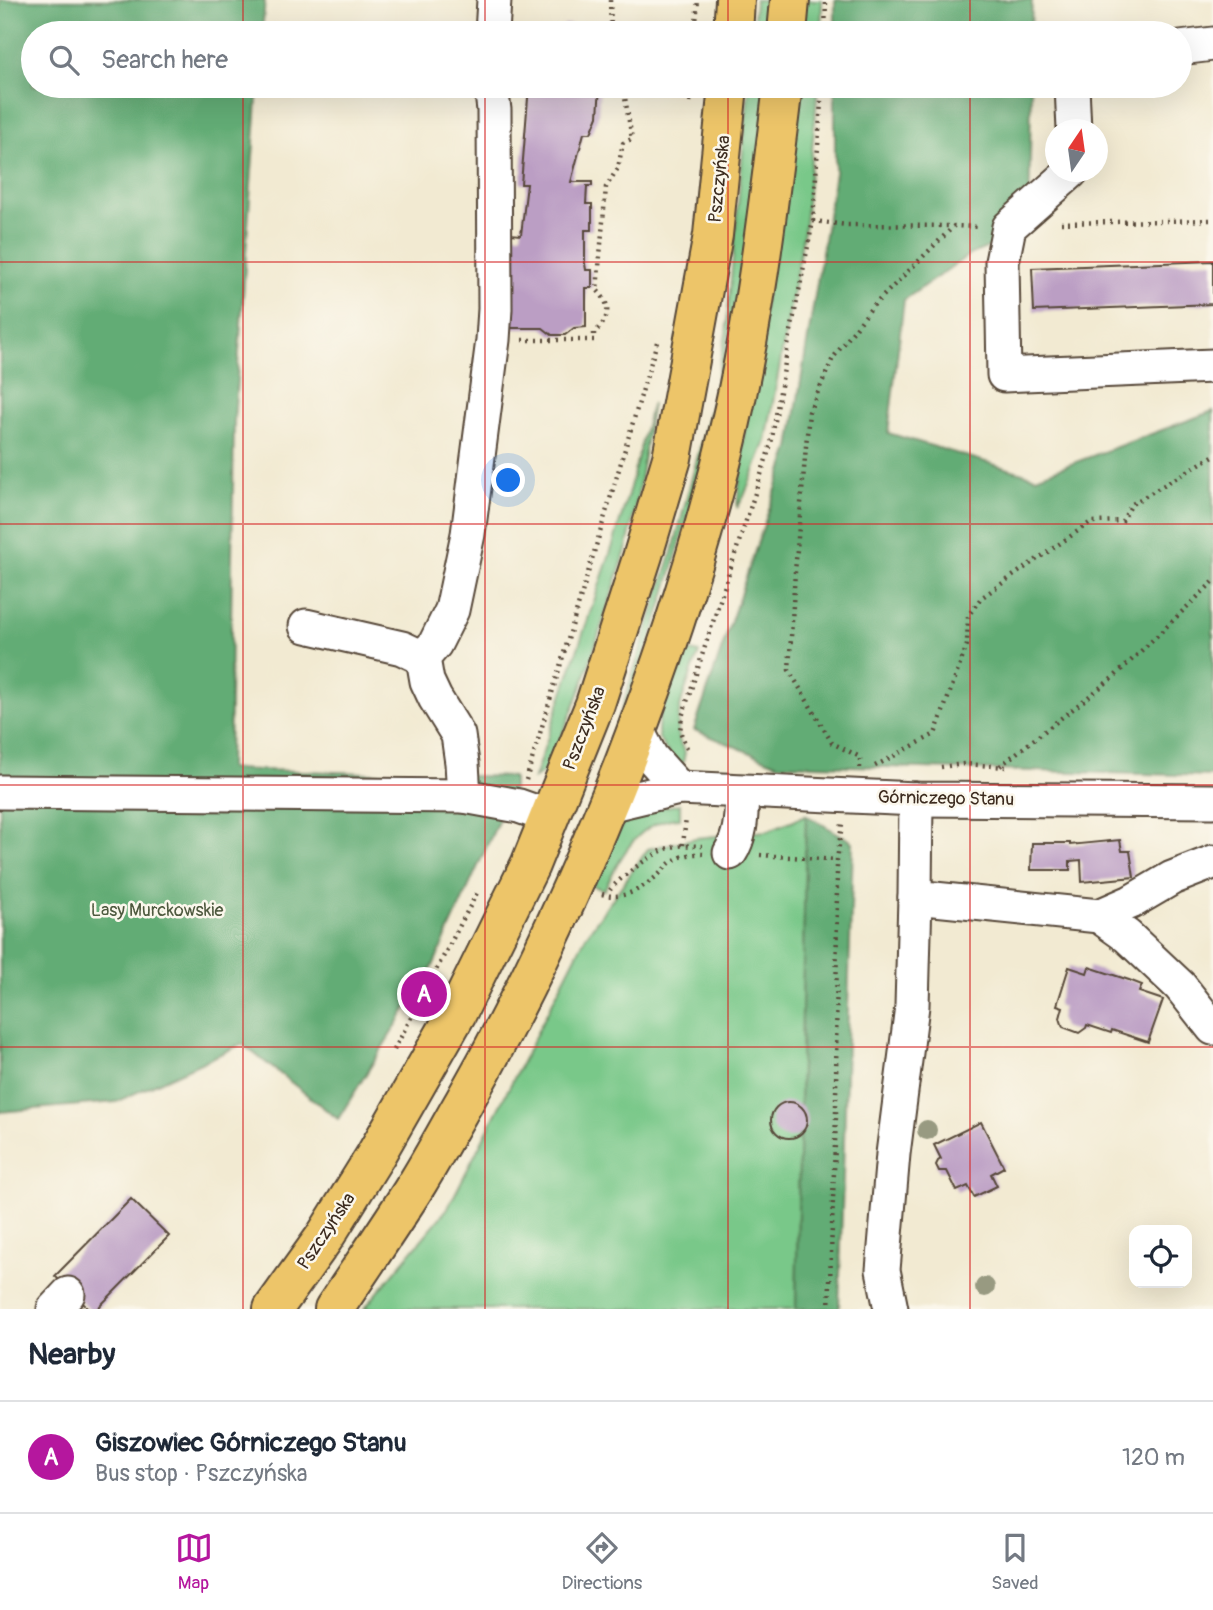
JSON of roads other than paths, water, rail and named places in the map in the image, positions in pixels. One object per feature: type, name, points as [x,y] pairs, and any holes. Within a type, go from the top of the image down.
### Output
[{"type":"main road","points":[[734,21],[735,0]]},
{"type":"main road","points":[[789,21],[790,0]]},
{"type":"main road","name":"Pszczyńska","points":[[273,1309],[324,1238],[400,1114],[458,1011],[526,874],[534,811],[595,705],[671,458],[713,235],[727,98]]},
{"type":"main road","points":[[334,1309],[419,1180],[495,1047],[575,883],[637,730],[688,580],[730,428],[758,286],[782,98]]},
{"type":"street","points":[[493,21],[494,0]]},
{"type":"street","points":[[1192,47],[1213,44]]},
{"type":"street","points":[[423,658],[435,644],[452,610],[468,534],[493,340],[492,98]]},
{"type":"street","points":[[1073,98],[1074,119]]},
{"type":"street","points":[[1060,182],[1009,227],[1002,262],[1003,375],[1213,366]]},
{"type":"street","points":[[306,626],[402,648],[423,658]]},
{"type":"street","points":[[423,658],[427,681],[458,735],[464,796]]},
{"type":"street","points":[[637,730],[651,757],[684,788]]},
{"type":"street","name":"Górniczego Stanu","points":[[608,805],[684,788],[916,799],[1213,801]]},
{"type":"street","points":[[0,792],[464,796],[534,811]]},
{"type":"street","points":[[730,853],[740,832],[742,792]]},
{"type":"street","points":[[891,1309],[883,1270],[893,1154],[912,1006],[916,799]]},
{"type":"street","points":[[915,897],[1099,916],[1131,902],[1172,878],[1213,862]]},
{"type":"street","points":[[1099,916],[1127,936],[1180,986],[1212,1024]]},
{"type":"place","name":"Giszowiec Górniczego Stanu","points":[[424,994]]},
{"type":"park label","name":"Lasy Murckowskie","points":[[157,910]]}]
